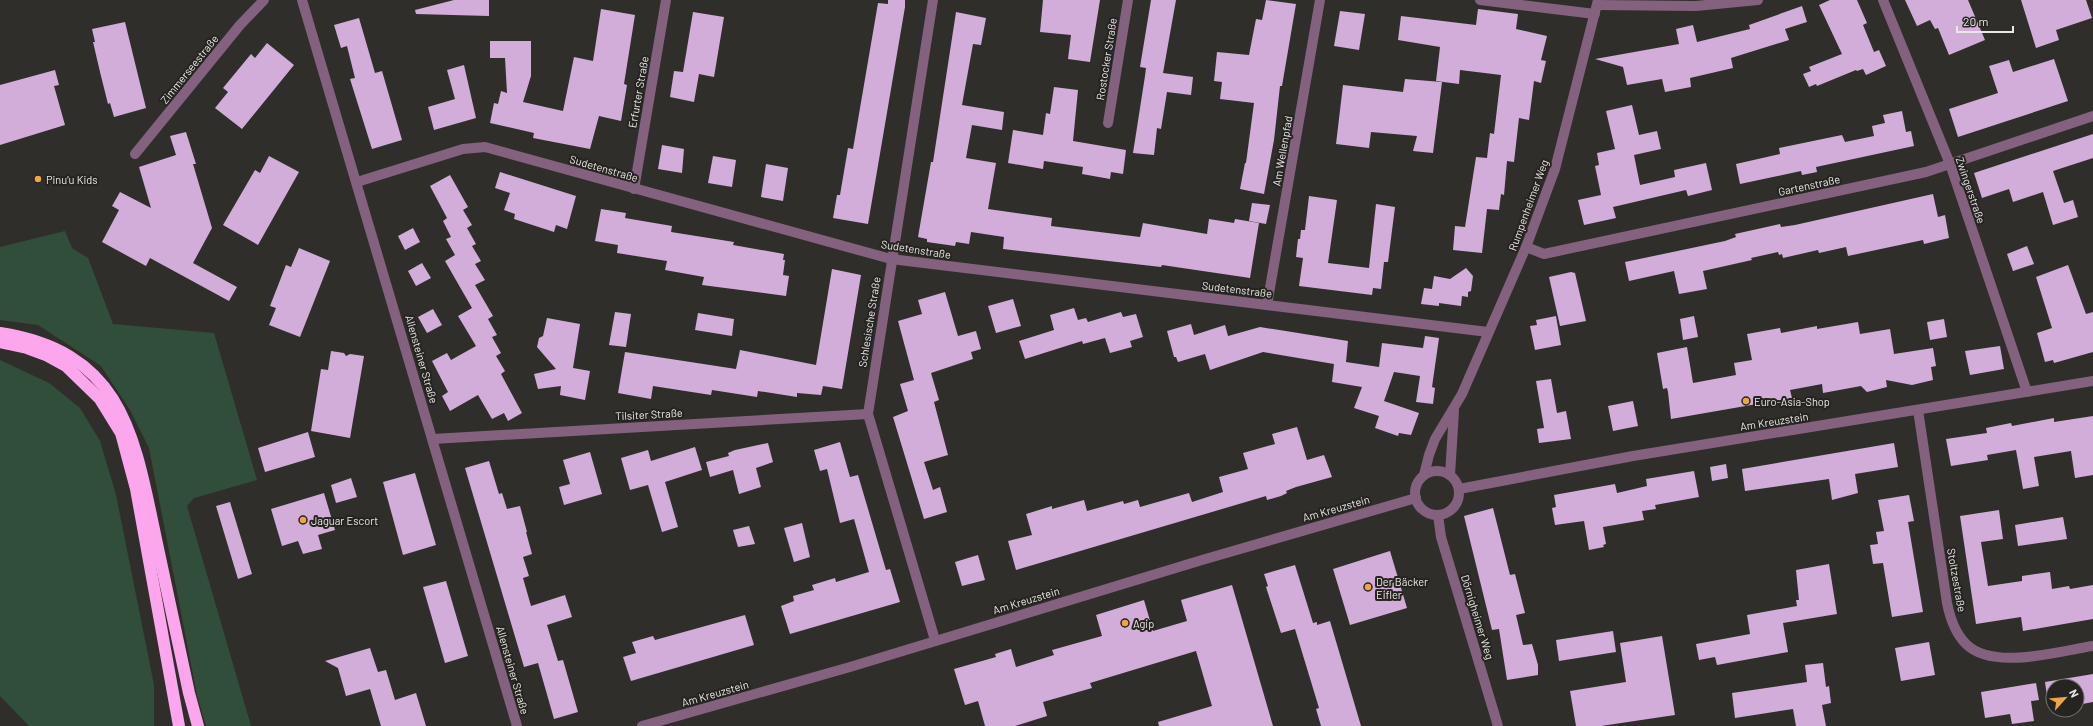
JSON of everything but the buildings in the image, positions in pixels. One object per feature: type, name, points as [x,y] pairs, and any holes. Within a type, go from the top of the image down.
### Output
[{"type":"highway","points":[[0,333],[32,339],[66,355],[83,366],[98,381],[121,410],[140,459],[189,693],[198,726]]},
{"type":"highway","points":[[0,342],[27,348],[46,355],[66,366],[100,399],[121,433],[136,489],[178,726]]},
{"type":"street","name":"Zimmerseestraße","points":[[135,154],[240,25],[264,0]]},
{"type":"street","name":"Allensteiner Straße","points":[[302,0],[517,726]]},
{"type":"street","name":"Erfurter Straße","points":[[634,189],[666,0]]},
{"type":"street","name":"Schlesische Straße","points":[[933,0],[891,259],[868,414],[935,640]]},
{"type":"street","name":"Rostocker Straße","points":[[1108,123],[1128,0]]},
{"type":"street","name":"Am Wellenpfad","points":[[1267,305],[1320,0]]},
{"type":"street","points":[[1480,0],[1597,6],[1696,6],[1758,0]]},
{"type":"street","name":"Zwingerstraße","points":[[1883,0],[1950,164],[2028,392]]},
{"type":"street","name":"Rumpenheimer Weg","points":[[1424,475],[1428,455],[1435,439],[1462,394],[1526,247],[1555,169],[1597,6]]},
{"type":"street","name":"Gartenstraße","points":[[1526,247],[1544,254],[1926,172],[2093,116]]},
{"type":"street","name":"Sudetenstraße","points":[[356,182],[463,149],[478,146],[891,259],[1488,332]]},
{"type":"street","name":"Am Kreuzstein","points":[[1459,488],[1633,456],[2093,381]]},
{"type":"street","name":"Rumpenheimer Weg","points":[[1450,475],[1454,409]]},
{"type":"street","name":"Stoltzestraße","points":[[1918,410],[1947,603],[1952,623],[1961,638],[1966,644],[1979,653],[2005,658],[2093,646]]},
{"type":"street","name":"Tilsiter Straße","points":[[433,439],[868,414]]},
{"type":"street","points":[[1437,471],[1450,475],[1455,479],[1459,488],[1458,502],[1446,513],[1438,515],[1430,514],[1423,509],[1416,498],[1416,487],[1424,475],[1437,471]]},
{"type":"street","name":"Am Kreuzstein","points":[[642,726],[842,669],[935,640],[1416,498]]},
{"type":"street","name":"Dörnigheimer Weg","points":[[1438,515],[1441,537],[1498,726]]},
{"type":"green space","points":[[65,231],[72,248],[88,258],[113,324],[214,333],[257,480],[194,498],[187,506],[251,726],[206,726],[197,695],[149,448],[130,410],[101,366],[38,325],[0,320],[0,247]]},
{"type":"green space","points":[[0,360],[49,383],[80,408],[100,441],[116,495],[154,685],[154,726],[29,726],[0,696]]},
{"type":"place","name":"Pinu'u Kids","points":[[38,179]]},
{"type":"place","name":"Euro-Asia-Shop","points":[[1746,401]]},
{"type":"place","name":"Jaguar Escort","points":[[303,520]]},
{"type":"place","name":"Der Bäcker Eifler","points":[[1368,587]]},
{"type":"place","name":"Agip","points":[[1125,623]]}]
